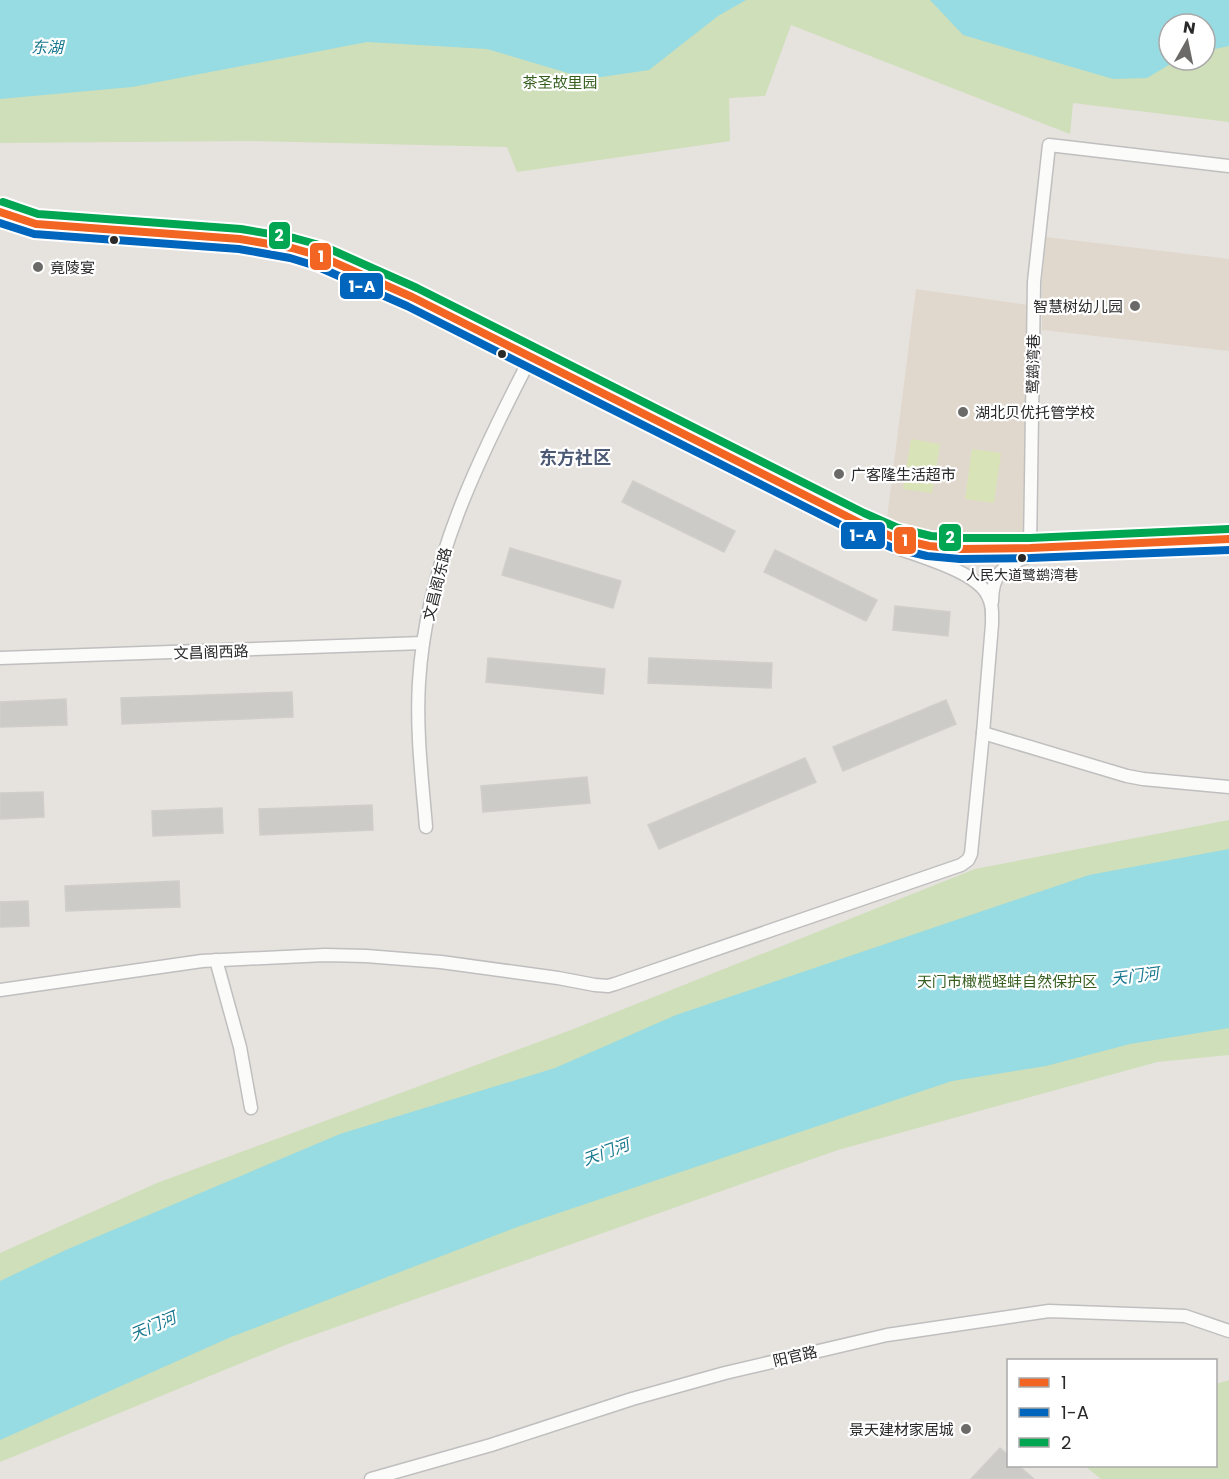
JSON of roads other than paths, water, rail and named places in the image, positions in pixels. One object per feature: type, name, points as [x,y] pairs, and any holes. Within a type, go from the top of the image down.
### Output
[{"type":"main road","points":[[0,215],[35,233],[239,248],[290,257],[344,276],[529,361],[895,538],[929,546],[1030,552],[1229,547]]},
{"type":"main road","points":[[529,361],[855,531],[892,546],[927,555],[960,558],[1229,539]]},
{"type":"street","name":"鹭鹚湾巷","points":[[1030,552],[1034,282],[1049,145],[1229,166]]},
{"type":"street","name":"文昌阁东路","points":[[426,828],[418,741],[419,681],[423,643],[436,582],[459,510],[488,440],[529,361]]},
{"type":"street","points":[[892,546],[963,573],[983,587],[992,606]]},
{"type":"street","points":[[0,990],[202,961],[325,956],[366,956],[441,962],[601,986],[615,984],[961,865],[968,860],[971,854],[983,733],[994,580],[999,572],[1030,552]]},
{"type":"street","name":"文昌阁西路","points":[[0,658],[423,643]]},
{"type":"street","points":[[983,733],[1143,780],[1229,787]]},
{"type":"street","points":[[216,960],[240,1047],[251,1108]]},
{"type":"street","name":"阳官路","points":[[371,1479],[491,1445],[632,1399],[725,1373],[887,1335],[1049,1311],[1185,1316],[1229,1331]]},
{"type":"water","name":"东湖","points":[[0,0],[746,0],[718,16],[649,70],[588,79],[487,49],[367,42],[132,87],[0,99]]},
{"type":"water","points":[[930,0],[1229,0],[1229,46],[1217,48],[1217,12],[1157,12],[1157,72],[1147,78],[1113,79],[963,35]]},
{"type":"water","name":"天门市橄榄蛏蚌自然保护区","points":[[1229,849],[1229,1028],[1130,1044],[1046,1066],[952,1081],[517,1227],[231,1337],[0,1440],[0,1281],[68,1249],[340,1134],[555,1068],[676,1015],[1089,875]]},
{"type":"place","name":"竟陵宴","points":[[38,267]]},
{"type":"place","name":"智慧树幼儿园","points":[[1135,306]]},
{"type":"place","name":"湖北贝优托管学校","points":[[963,412]]},
{"type":"place","name":"广客隆生活超市","points":[[839,474]]},
{"type":"place","name":"人民大道鹭鹚湾巷","points":[[1022,558]]},
{"type":"place","name":"景天建材家居城","points":[[966,1429]]},
{"type":"district","name":"东方社区","points":[[575,457]]},
{"type":"park label","name":"茶圣故里园","points":[[560,82]]},
{"type":"water label","name":"天门河","points":[[1135,976]]},
{"type":"water label","name":"天门河","points":[[606,1152]]},
{"type":"water label","name":"天门河","points":[[153,1326]]}]
